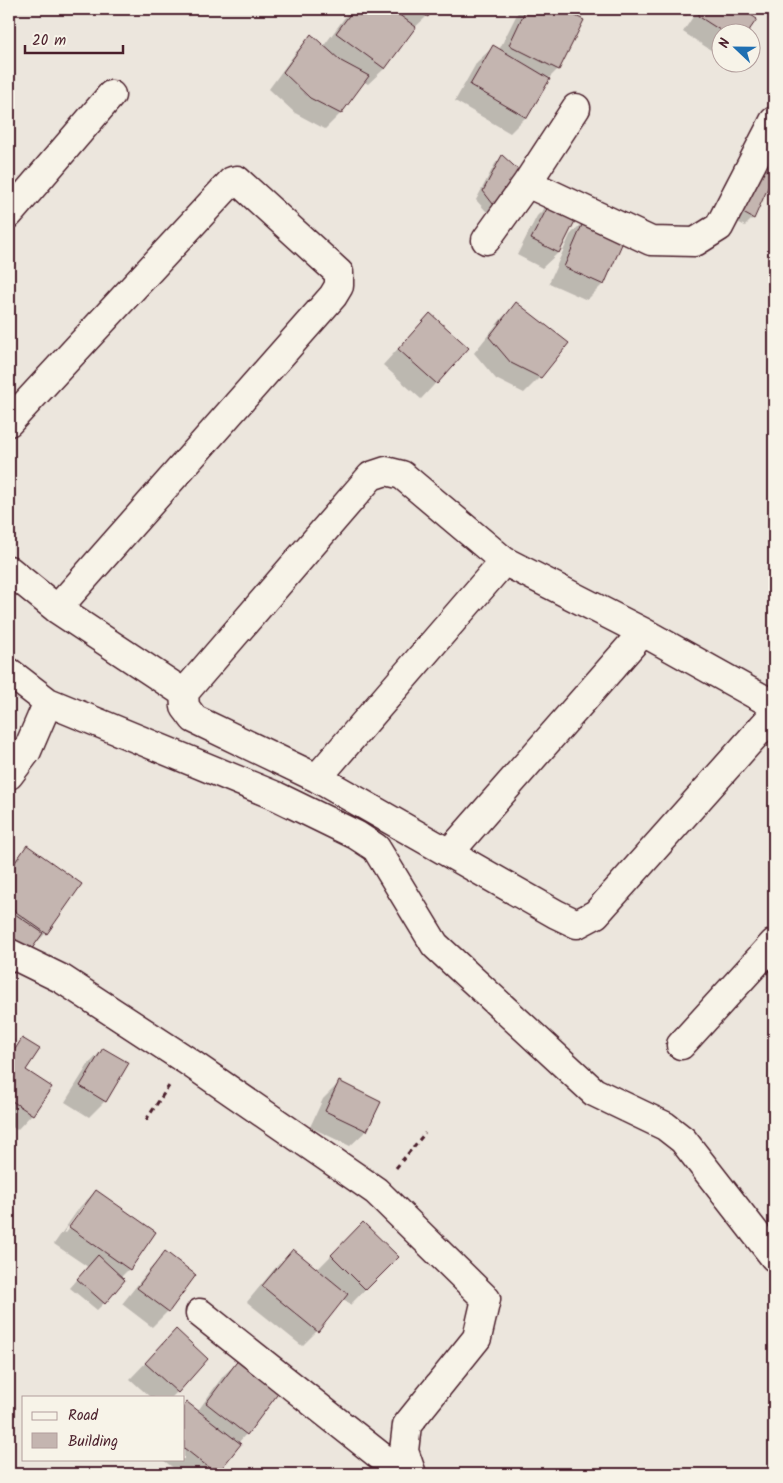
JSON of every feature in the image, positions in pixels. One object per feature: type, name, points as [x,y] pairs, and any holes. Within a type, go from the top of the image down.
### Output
[{"type":"street","points":[[9,214],[111,95]]},
{"type":"street","points":[[486,240],[527,183],[576,108]]},
{"type":"street","points":[[527,183],[651,241],[695,242],[720,227],[772,130]]},
{"type":"street","points":[[9,422],[232,182],[237,180],[339,273],[339,286],[333,296],[58,609]]},
{"type":"street","points":[[774,705],[643,632],[504,561],[402,475],[386,472],[371,476],[184,692],[185,707],[194,719],[317,778],[577,924],[596,914],[774,714]]},
{"type":"street","points":[[317,778],[504,561]]},
{"type":"street","points":[[9,570],[58,609],[184,692]]},
{"type":"street","points":[[448,853],[643,632]]},
{"type":"street","points":[[9,672],[48,702],[276,796],[356,835],[376,848],[435,945],[594,1092],[665,1126],[683,1140],[774,1257]]},
{"type":"street","points":[[9,775],[27,751],[48,702]]},
{"type":"street","points":[[681,1045],[774,943]]},
{"type":"street","points":[[9,953],[62,979],[186,1060],[376,1191],[486,1299],[477,1338],[407,1425],[404,1451],[412,1474]]},
{"type":"street","points":[[200,1313],[403,1474]]},
{"type":"path","points":[[146,1120],[186,1060]]},
{"type":"path","points":[[376,1191],[425,1132]]},
{"type":"building","points":[[354,9],[391,9],[416,27],[385,69],[336,33]]},
{"type":"building","points":[[415,9],[433,9],[428,17]]},
{"type":"building","points":[[526,9],[561,9],[584,20],[559,70],[509,45]]},
{"type":"building","points":[[702,9],[742,9],[757,19],[755,22],[710,22],[710,24],[698,16]]},
{"type":"building","points":[[311,34],[341,61],[369,76],[341,114],[310,98],[283,72]]},
{"type":"building","points":[[493,45],[550,79],[527,118],[470,85]]},
{"type":"building","points":[[502,155],[524,175],[508,204],[493,204],[483,191]]},
{"type":"building","points":[[758,165],[774,174],[754,219],[736,209]]},
{"type":"building","points":[[552,199],[579,213],[559,253],[531,239]]},
{"type":"building","points":[[585,218],[626,235],[604,285],[564,267]]},
{"type":"building","points":[[516,302],[569,343],[541,378],[511,363],[489,337]]},
{"type":"building","points":[[430,313],[469,348],[437,384],[398,349]]},
{"type":"building","points":[[27,845],[82,884],[47,934],[9,907],[9,871]]},
{"type":"building","points":[[9,910],[43,933],[31,950],[9,935]]},
{"type":"building","points":[[9,1035],[14,1040],[9,1047]]},
{"type":"building","points":[[22,1038],[40,1049],[26,1070],[52,1087],[33,1115],[9,1099],[9,1059]]},
{"type":"building","points":[[103,1048],[129,1063],[106,1102],[80,1086]]},
{"type":"building","points":[[339,1081],[381,1102],[367,1131],[325,1111]]},
{"type":"building","points":[[96,1190],[156,1232],[130,1270],[69,1227]]},
{"type":"building","points":[[363,1222],[399,1257],[366,1290],[331,1255]]},
{"type":"building","points":[[293,1249],[348,1294],[318,1332],[262,1286]]},
{"type":"building","points":[[165,1251],[196,1275],[169,1312],[137,1288]]},
{"type":"building","points":[[98,1255],[125,1280],[105,1304],[77,1279]]},
{"type":"building","points":[[176,1329],[208,1359],[178,1393],[145,1363]]},
{"type":"building","points":[[239,1359],[280,1391],[247,1435],[206,1403]]},
{"type":"building","points":[[187,1402],[241,1444],[217,1474],[185,1449],[185,1405]]}]
